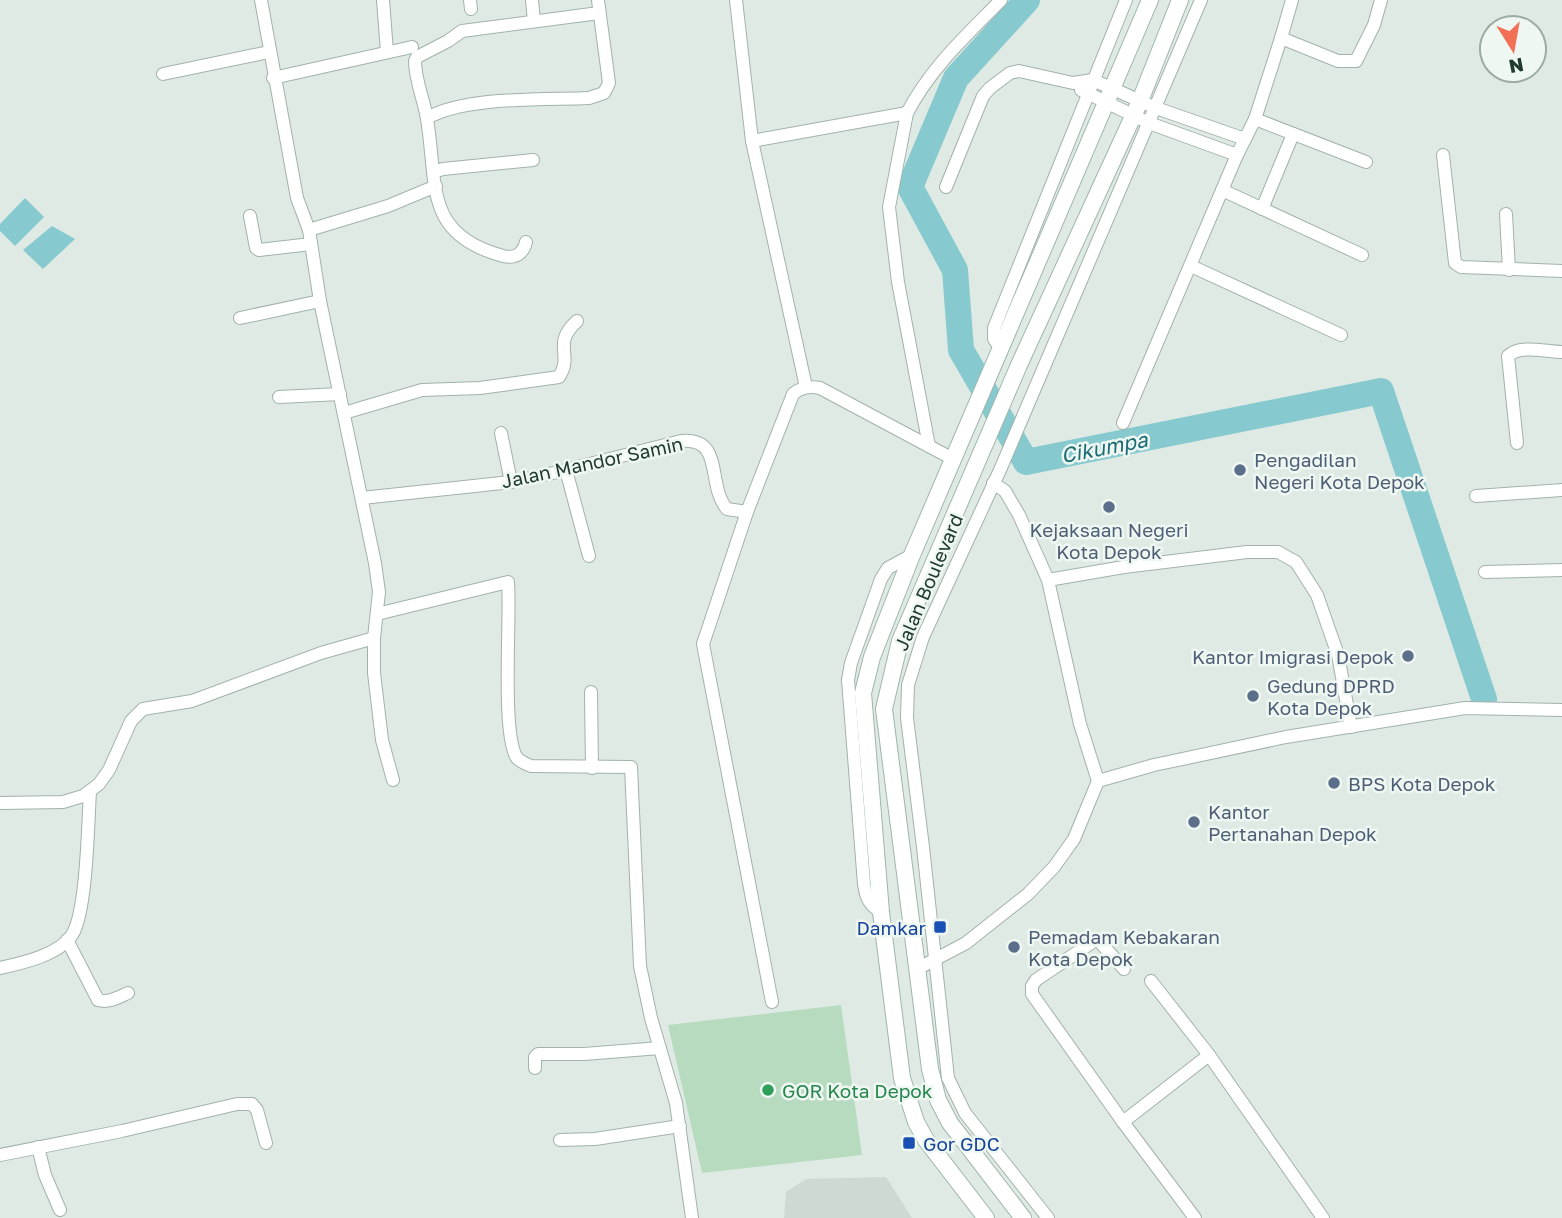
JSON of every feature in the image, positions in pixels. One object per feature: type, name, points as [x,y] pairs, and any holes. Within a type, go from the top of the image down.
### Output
[{"type":"main road","name":"Jalan Boulevard","points":[[986,1218],[926,1140],[916,1122],[902,1078],[881,912],[863,694],[872,657],[912,555],[1150,0]]},
{"type":"main road","name":"Jalan Boulevard","points":[[1023,1218],[950,1123],[938,1100],[930,1069],[916,969],[884,709],[900,641],[1019,365],[1137,108],[1180,0]]},
{"type":"main road","points":[[999,353],[1019,365]]},
{"type":"main road","points":[[893,1012],[921,1004]]},
{"type":"street","points":[[261,0],[297,198],[309,230],[320,302],[379,592],[374,638],[374,673],[387,764],[393,780]]},
{"type":"street","points":[[383,0],[387,52]]},
{"type":"street","points":[[532,0],[534,21]]},
{"type":"street","points":[[929,446],[898,282],[889,207],[907,113],[936,66],[1001,0]]},
{"type":"street","points":[[999,353],[994,328],[1126,0]]},
{"type":"street","points":[[1048,1218],[965,1113],[948,1078],[907,718],[908,685],[923,637],[993,484],[1201,0]]},
{"type":"street","points":[[1123,423],[1237,155],[1255,119],[1292,0]]},
{"type":"street","points":[[1281,38],[1338,61],[1356,61],[1374,25],[1381,0]]},
{"type":"street","points":[[740,1],[752,141],[806,387]]},
{"type":"street","points":[[427,118],[437,112],[464,105],[589,98],[604,93],[609,83],[599,6],[534,21],[462,31],[417,57],[415,68],[427,118],[438,200],[444,217],[456,234],[469,244],[507,257],[516,257],[524,251],[526,242]]},
{"type":"street","points":[[274,78],[412,47]]},
{"type":"street","points":[[163,74],[270,52]]},
{"type":"street","points":[[946,187],[983,96],[1010,74],[1019,71],[1073,83],[1093,80],[1111,95],[1137,108],[1149,123],[1237,155]]},
{"type":"street","points":[[1073,83],[1087,94],[1111,95]]},
{"type":"street","points":[[1137,108],[1156,108],[1245,139]]},
{"type":"street","points":[[752,141],[907,113]]},
{"type":"street","points":[[1255,119],[1366,162]]},
{"type":"street","points":[[1192,139],[1198,123]]},
{"type":"street","points":[[1262,209],[1293,134]]},
{"type":"street","points":[[1443,155],[1455,262],[1461,267],[1562,271]]},
{"type":"street","points":[[309,230],[388,206],[434,179],[443,169],[533,160]]},
{"type":"street","points":[[1222,190],[1362,255]]},
{"type":"street","points":[[1506,214],[1509,270]]},
{"type":"street","points":[[250,216],[256,248],[259,250],[311,244]]},
{"type":"street","points":[[1191,266],[1341,335]]},
{"type":"street","points":[[240,318],[320,302]]},
{"type":"street","points":[[344,413],[422,390],[481,388],[559,377],[565,363],[562,344],[564,336],[577,321]]},
{"type":"street","points":[[1517,443],[1508,356],[1511,352],[1524,349],[1562,352]]},
{"type":"street","points":[[772,1002],[703,644],[747,512],[793,394],[799,389],[820,388],[953,458]]},
{"type":"street","points":[[279,397],[340,394]]},
{"type":"street","points":[[501,433],[511,482]]},
{"type":"street","name":"Jalan Mandor Samin","points":[[362,498],[511,482],[693,440],[705,447],[713,467],[720,502],[727,509],[747,512]]},
{"type":"street","points":[[566,470],[589,555]]},
{"type":"street","points":[[916,969],[966,943],[1028,894],[1054,867],[1074,839],[1098,781],[1080,724],[1048,580],[1019,515],[1005,491],[993,484]]},
{"type":"street","points":[[1476,496],[1562,490]]},
{"type":"street","points":[[1048,580],[1234,553],[1278,552],[1296,562],[1317,594],[1338,655],[1351,727]]},
{"type":"street","points":[[1485,572],[1562,570]]},
{"type":"street","points":[[377,614],[509,582],[508,699],[510,733],[517,757],[524,764],[531,766],[631,766],[640,965],[676,1103],[692,1218]]},
{"type":"street","points":[[0,803],[63,802],[83,796],[99,784],[109,770],[131,721],[143,709],[192,701],[321,653],[374,638]]},
{"type":"street","points":[[591,692],[592,768]]},
{"type":"street","points":[[1098,781],[1154,765],[1286,737],[1465,708],[1562,710]]},
{"type":"street","points":[[0,968],[33,960],[73,934],[80,913],[90,791]]},
{"type":"street","points":[[67,940],[98,1000],[105,1002],[128,993]]},
{"type":"street","points":[[1124,969],[1099,941],[1094,941],[1035,980],[1032,995],[1195,1218]]},
{"type":"street","points":[[1151,981],[1209,1055],[1321,1214],[1307,1218]]},
{"type":"street","points":[[535,1068],[535,1057],[538,1054],[584,1054],[660,1048]]},
{"type":"street","points":[[1123,1122],[1209,1055]]},
{"type":"street","points":[[0,1154],[122,1131],[237,1104],[252,1104],[257,1111],[266,1143]]},
{"type":"street","points":[[560,1140],[595,1139],[680,1126]]},
{"type":"street","points":[[38,1147],[45,1175],[60,1210]]},
{"type":"shaded area","points":[[886,1177],[912,1218],[784,1218],[786,1192],[806,1179]]},
{"type":"green space","name":"GOR Kota Depok","points":[[841,1005],[862,1155],[702,1173],[668,1025]]},
{"type":"water","points":[[25,198],[44,217],[15,246],[0,231],[0,224]]},
{"type":"water","points":[[52,226],[75,239],[43,269],[23,250]]},
{"type":"waterway","name":"Cikumpa","points":[[1027,0],[956,78],[910,187],[955,270],[961,350],[1026,462],[1381,391],[1484,699]]},
{"type":"place","name":"Pengadilan Negeri Kota Depok","points":[[1240,470]]},
{"type":"place","name":"Kejaksaan Negeri Kota Depok","points":[[1109,507]]},
{"type":"place","name":"Kantor Imigrasi Depok","points":[[1408,656]]},
{"type":"place","name":"Gedung DPRD Kota Depok","points":[[1253,696]]},
{"type":"place","name":"BPS Kota Depok","points":[[1334,783]]},
{"type":"place","name":"Kantor Pertanahan Depok","points":[[1194,822]]},
{"type":"place","name":"Damkar","points":[[940,927]]},
{"type":"place","name":"Pemadam Kebakaran Kota Depok","points":[[1014,947]]},
{"type":"place","name":"GOR Kota Depok","points":[[768,1090]]},
{"type":"place","name":"Gor GDC","points":[[909,1143]]}]
